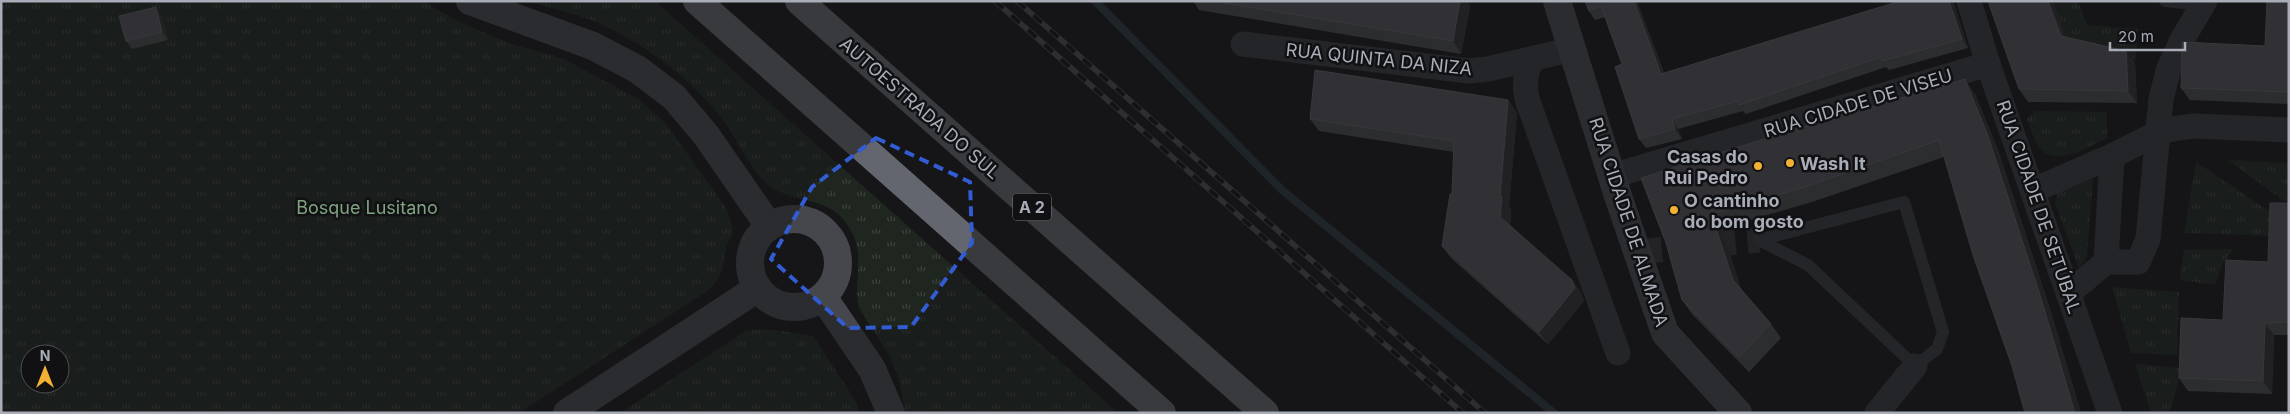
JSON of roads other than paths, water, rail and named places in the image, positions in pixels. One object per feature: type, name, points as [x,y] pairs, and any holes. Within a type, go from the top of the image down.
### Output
[{"type":"highway","points":[[697,1],[1162,413]]},
{"type":"highway","name":"AUTOESTRADA DO SUL","points":[[799,1],[1265,413]]},
{"type":"street","points":[[470,1],[593,46],[636,69],[674,96],[706,135],[769,226]]},
{"type":"street","name":"RUA CIDADE DE SETÚBAL","points":[[1969,1],[1988,64],[2034,190],[2110,413]]},
{"type":"street","points":[[2068,292],[2106,262],[2138,262],[2148,239],[2161,99],[2169,68],[2203,2]]},
{"type":"street","name":"RUA CIDADE DE ALMADA","points":[[1559,3],[1612,176],[1665,333],[1738,413]]},
{"type":"street","name":"RUA QUINTA DA NIZA","points":[[1243,44],[1469,71],[1573,49]]},
{"type":"street","points":[[1533,58],[1525,78],[1527,99],[1618,353]]},
{"type":"street","name":"RUA CIDADE DE VISEU","points":[[1612,176],[1988,64]]},
{"type":"street","points":[[2034,190],[2112,156],[2158,133],[2195,126],[2289,130]]},
{"type":"street","points":[[2106,262],[2112,156]]},
{"type":"street","points":[[797,218],[812,222],[825,230],[838,256],[838,271],[832,286],[823,297],[810,304],[796,307],[774,302],[758,288],[751,276],[752,248],[759,236],[769,226],[782,220],[797,218]]},
{"type":"street","points":[[567,413],[758,288]]},
{"type":"street","points":[[823,297],[872,369],[891,413]]},
{"type":"street","points":[[1877,413],[1915,366]]},
{"type":"lane","points":[[2165,1],[2203,2]]},
{"type":"lane","points":[[1904,202],[1943,332],[1937,349],[1915,366],[1808,266],[1759,240],[1904,202]]},
{"type":"waterway","points":[[1095,1],[1282,190],[1554,413]]},
{"type":"tunnel","points":[[1637,252],[1759,240]]},
{"type":"railway","points":[[995,1],[1463,413]]},
{"type":"railway","points":[[1017,1],[1485,413]]},
{"type":"place","name":"Wash It","points":[[1790,163]]},
{"type":"place","name":"Casas do Rui Pedro","points":[[1758,166]]},
{"type":"place","name":"O cantinho do bom gosto","points":[[1674,210]]},
{"type":"park label","name":"Bosque Lusitano","points":[[367,207]]}]
